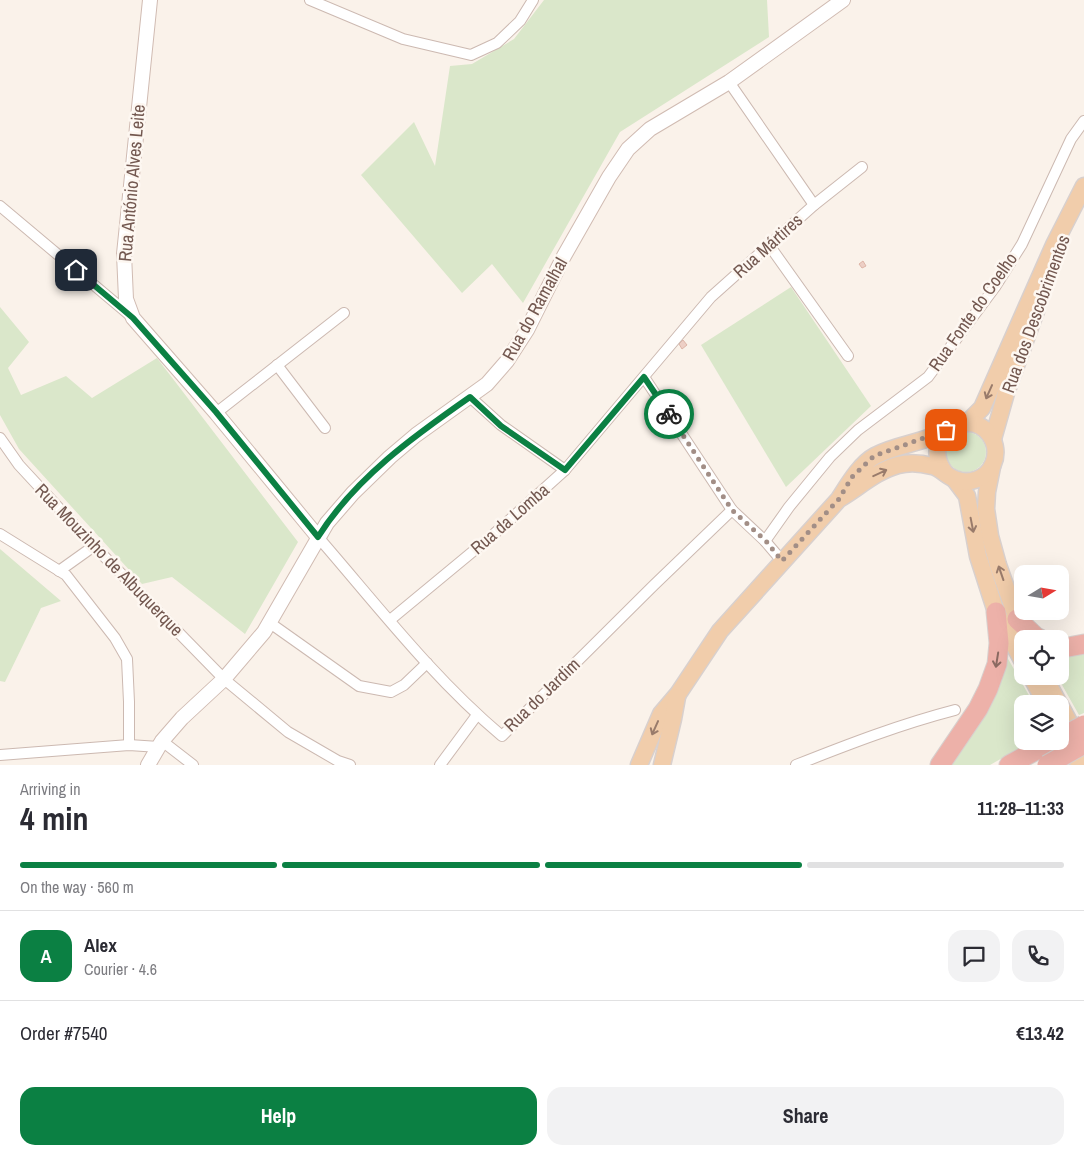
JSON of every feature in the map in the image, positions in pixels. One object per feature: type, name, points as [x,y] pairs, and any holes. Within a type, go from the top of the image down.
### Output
[{"type":"highway","points":[[940,765],[978,709],[988,689],[997,664],[999,643],[996,612]]},
{"type":"highway","points":[[1018,620],[1029,630]]},
{"type":"highway","points":[[1069,647],[1084,644]]},
{"type":"highway","points":[[1069,733],[1084,725]]},
{"type":"highway","points":[[1009,765],[1084,744]]},
{"type":"main road","name":"Rua dos Descobrimentos","points":[[967,422],[982,408],[1054,245],[1083,188]]},
{"type":"main road","name":"Rua dos Descobrimentos","points":[[993,439],[1006,393],[1050,269],[1083,188]]},
{"type":"main road","points":[[639,765],[661,714],[678,694],[720,631],[839,499],[852,477],[874,456],[967,422],[982,427],[993,439],[995,458],[987,492],[986,509],[990,536],[1014,610]]},
{"type":"main road","points":[[946,430],[940,438],[937,456],[940,465],[966,496],[978,556],[996,612],[1014,645]]},
{"type":"main road","points":[[839,499],[874,476],[897,465],[911,463],[933,466],[950,476],[971,481],[986,475],[992,467]]},
{"type":"main road","points":[[662,765],[674,719],[678,694]]},
{"type":"main road","points":[[1069,721],[1084,750]]},
{"type":"main road","points":[[1069,745],[1080,765]]},
{"type":"street","name":"Rua António Alves Leite","points":[[150,0],[124,254],[126,299],[133,318],[216,412],[318,537]]},
{"type":"street","points":[[312,0],[403,39],[471,55],[497,43],[520,21],[534,0]]},
{"type":"street","name":"Rua do Ramalhal","points":[[148,765],[160,744],[182,718],[224,679],[255,644],[270,623],[327,523],[353,493],[416,435],[470,397],[493,378],[518,346],[564,256],[609,177],[628,149],[650,129],[729,82],[844,0]]},
{"type":"street","name":"Rua Mártires","points":[[644,377],[711,297],[814,204],[729,82]]},
{"type":"street","name":"Rua Fonte do Coelho","points":[[766,541],[789,507],[830,456],[858,430],[928,377],[995,287],[1022,244],[1071,139],[1084,121]]},
{"type":"street","points":[[814,204],[862,167]]},
{"type":"street","points":[[0,206],[133,318]]},
{"type":"street","points":[[769,245],[848,356]]},
{"type":"street","points":[[216,412],[344,314]]},
{"type":"street","points":[[277,365],[325,428]]},
{"type":"street","points":[[644,377],[732,510],[766,541],[782,561]]},
{"type":"street","name":"Rua da Lomba","points":[[390,620],[494,534],[565,470],[644,377]]},
{"type":"street","points":[[470,397],[501,426],[565,470]]},
{"type":"street","name":"Rua Mouzinho de Albuquerque","points":[[0,438],[19,465],[94,546],[224,679],[288,732],[338,761],[350,765]]},
{"type":"street","name":"Rua do Jardim","points":[[318,537],[427,663],[478,715],[502,736],[732,510]]},
{"type":"street","points":[[0,534],[66,575],[115,638],[127,659],[129,745]]},
{"type":"street","points":[[59,571],[94,546]]},
{"type":"street","points":[[270,623],[359,686],[391,692],[404,685],[427,663]]},
{"type":"street","points":[[796,765],[851,743],[955,710]]},
{"type":"street","points":[[440,765],[478,715]]},
{"type":"street","points":[[0,755],[160,744],[193,765]]},
{"type":"green space","points":[[544,0],[767,0],[769,37],[620,132],[523,303],[492,264],[462,293],[361,175],[414,122],[435,166],[450,66],[472,64],[514,39]]},
{"type":"green space","points":[[791,287],[871,406],[786,487],[701,345]]},
{"type":"green space","points":[[0,307],[29,342],[8,368],[21,395],[66,376],[92,398],[157,358],[298,542],[245,634],[172,577],[142,584],[19,449],[0,415]]},
{"type":"green space","points":[[970,432],[977,435],[983,441],[986,452],[985,460],[977,469],[970,472],[962,472],[955,469],[947,460],[946,448],[949,441],[958,433]]},
{"type":"green space","points":[[0,549],[61,601],[41,608],[5,682],[0,681]]},
{"type":"green space","points":[[1084,651],[1084,713],[1079,715],[1062,685],[1069,685],[1069,653]]},
{"type":"green space","points":[[1007,657],[1014,669],[1014,685],[1023,685],[1029,695],[1014,695],[1014,750],[1016,750],[990,765],[949,765],[1001,677]]},
{"type":"building","points":[[863,261],[866,266],[862,268],[859,264]]},
{"type":"building","points":[[683,340],[687,345],[682,349],[679,344]]},
{"type":"way so far","points":[[669,414],[732,510],[766,541],[782,561],[839,499],[852,477],[874,456],[920,441],[946,430]]},
{"type":"route","points":[[76,270],[133,318],[216,412],[318,537],[327,523],[365,480],[416,435],[470,397],[501,426],[565,470],[644,377],[669,414]]}]
